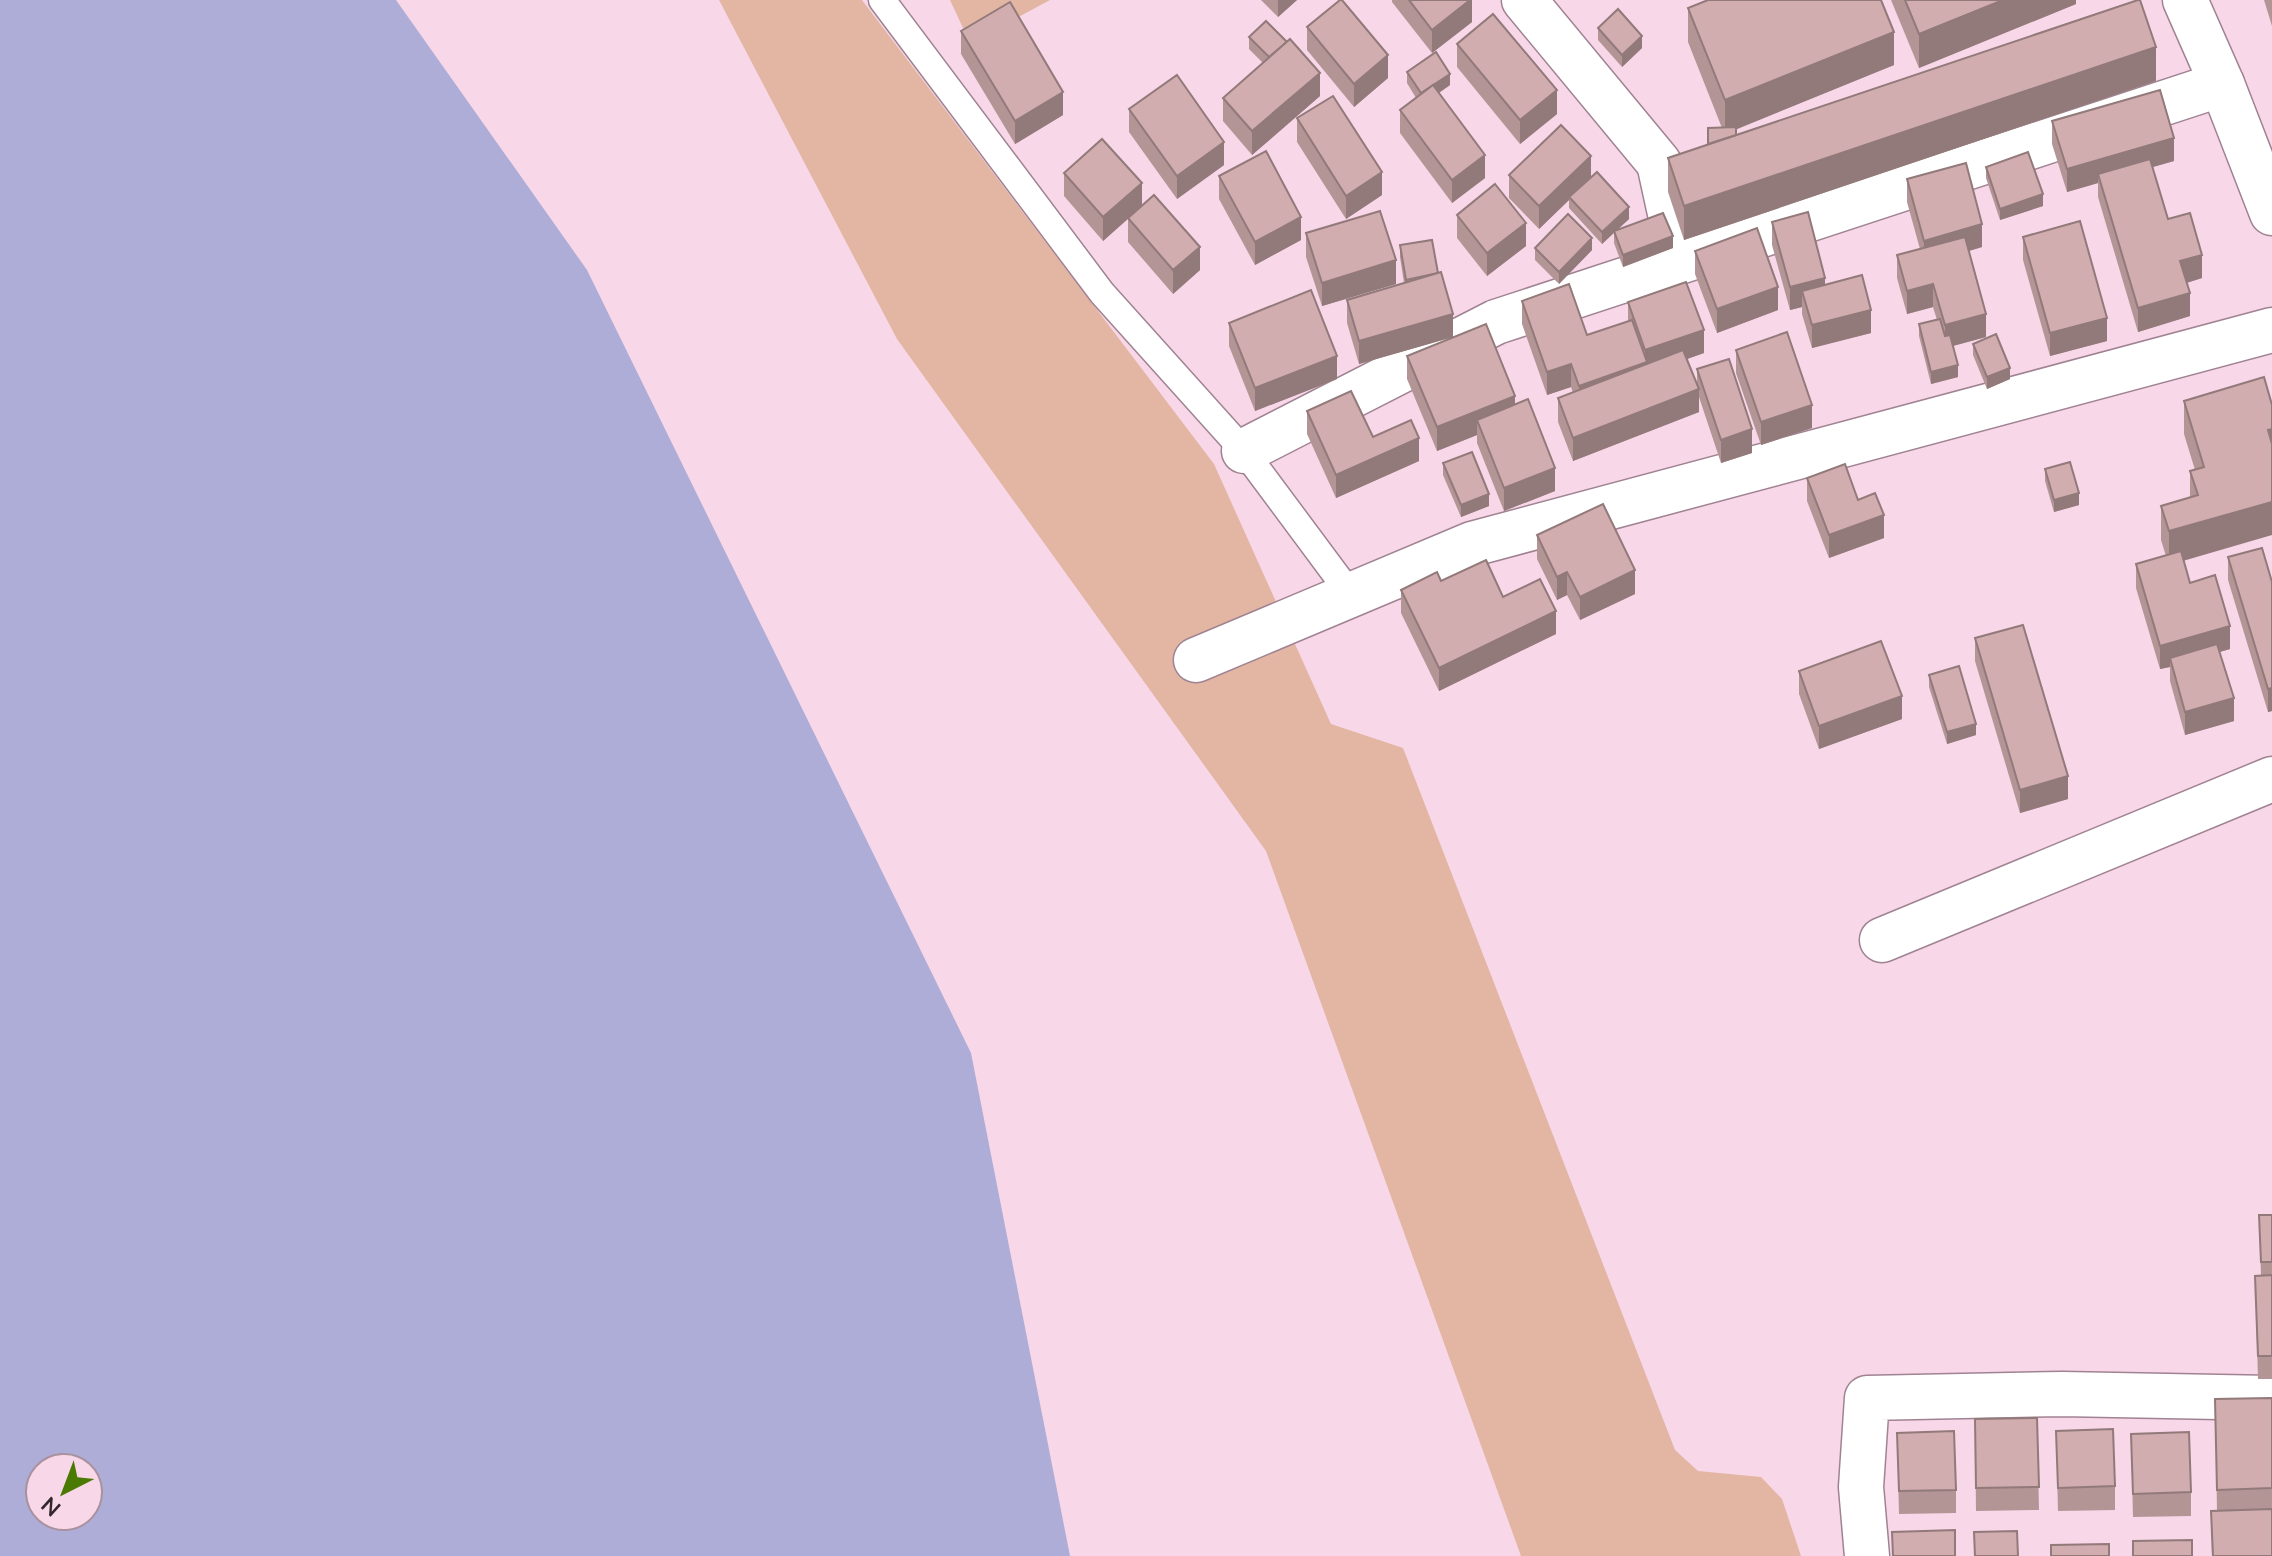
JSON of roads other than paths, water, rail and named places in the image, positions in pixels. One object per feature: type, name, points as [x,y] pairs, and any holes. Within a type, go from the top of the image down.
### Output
[{"type":"street","points":[[1524,0],[1659,163],[1680,259]]},
{"type":"street","points":[[2185,0],[2222,84],[2272,213]]},
{"type":"street","points":[[1244,451],[1496,322],[1680,259],[2222,84]]},
{"type":"street","points":[[1196,660],[1472,544],[2272,330]]},
{"type":"street","points":[[1882,940],[2272,779]]},
{"type":"street","points":[[1867,1556],[1861,1487],[1867,1398],[2062,1394],[2272,1398]]},
{"type":"lane","points":[[882,0],[1102,293],[1244,451],[1351,595]]},
{"type":"water","points":[[0,0],[396,0],[587,270],[971,1053],[1070,1556],[0,1556]]}]
